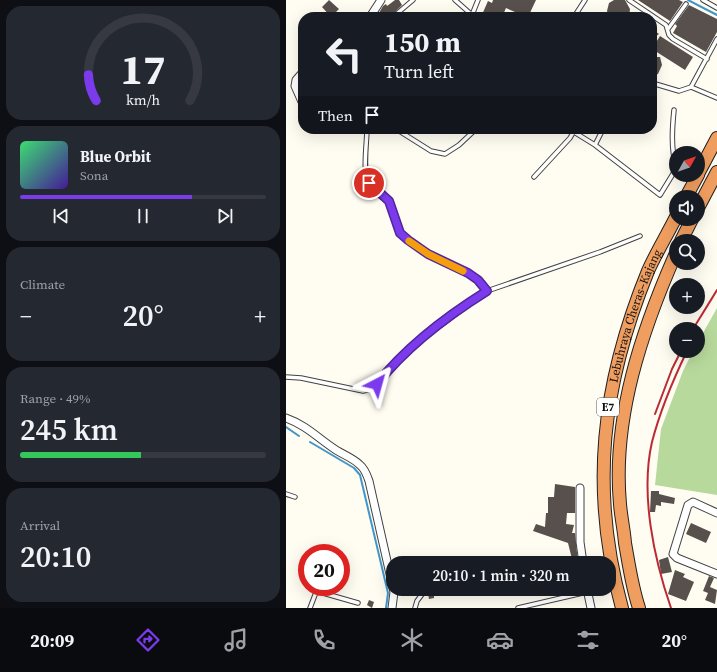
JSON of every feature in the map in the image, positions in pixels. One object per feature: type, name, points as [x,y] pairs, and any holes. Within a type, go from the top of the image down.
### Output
[{"type":"highway","points":[[705,161],[717,138]]},
{"type":"highway","points":[[705,195],[717,172]]},
{"type":"highway","name":"Lebuhraya Cheras–Kajang","points":[[622,608],[614,579],[603,497],[604,448],[609,401],[626,330],[649,270],[671,226]]},
{"type":"highway","name":"Lebuhraya Cheras–Kajang","points":[[639,608],[631,584],[620,503],[620,449],[626,406],[642,337],[669,270]]},
{"type":"street","points":[[376,12],[381,0]]},
{"type":"street","points":[[298,78],[295,86],[298,93]]},
{"type":"street","points":[[286,418],[301,424],[337,451],[355,461],[365,470],[369,481],[394,592],[392,608]]},
{"type":"street","points":[[580,488],[580,542],[582,556]]},
{"type":"street","points":[[717,513],[693,502],[688,505],[673,554],[677,558],[717,574]]},
{"type":"street","points":[[588,596],[591,608]]},
{"type":"lane","points":[[399,12],[414,0]]},
{"type":"lane","points":[[455,0],[468,12]]},
{"type":"lane","points":[[474,12],[478,0]]},
{"type":"lane","points":[[577,12],[584,0]]},
{"type":"lane","points":[[629,0],[648,12]]},
{"type":"lane","points":[[703,0],[717,8]]},
{"type":"lane","points":[[668,29],[686,4]]},
{"type":"lane","points":[[657,18],[668,29],[669,35],[672,39],[707,59]]},
{"type":"lane","points":[[691,87],[717,39]]},
{"type":"lane","points":[[657,84],[679,90],[691,87],[717,98]]},
{"type":"lane","points":[[673,146],[674,110]]},
{"type":"lane","points":[[367,134],[366,170],[369,183],[389,201],[400,233],[428,254],[468,273],[478,280],[487,291]]},
{"type":"lane","points":[[404,134],[431,151],[444,154],[459,145],[471,134]]},
{"type":"lane","points":[[534,177],[572,134]]},
{"type":"lane","points":[[580,134],[660,195],[669,180]]},
{"type":"lane","points":[[595,145],[600,134]]},
{"type":"lane","points":[[286,377],[301,378],[362,391],[371,389],[414,345],[487,291],[600,252],[640,236]]},
{"type":"lane","points":[[286,494],[295,497]]},
{"type":"lane","points":[[310,608],[314,596]]},
{"type":"lane","points":[[338,596],[358,603]]},
{"type":"lane","points":[[415,608],[417,601],[421,596]]},
{"type":"lane","points":[[518,608],[564,596]]},
{"type":"green space","points":[[717,308],[717,495],[655,485],[661,429],[690,358],[705,358],[705,329]]},
{"type":"building","points":[[329,0],[339,9],[336,12],[326,12],[322,7]]},
{"type":"building","points":[[395,0],[399,0],[402,5],[395,12],[380,12],[383,6],[386,4],[387,6]]},
{"type":"building","points":[[493,0],[536,0],[530,12],[515,12],[506,8],[504,12],[483,12],[488,1],[492,3]]},
{"type":"building","points":[[614,0],[625,0],[630,9],[630,12],[607,12],[609,3]]},
{"type":"building","points":[[638,0],[679,0],[683,2],[670,21]]},
{"type":"building","points":[[689,5],[717,19],[717,32],[706,52],[673,33],[677,26],[675,24]]},
{"type":"building","points":[[660,36],[693,57],[685,70],[657,52],[657,41]]},
{"type":"building","points":[[657,57],[660,57],[662,65],[658,74]]},
{"type":"building","points":[[555,484],[575,487],[575,513],[567,513],[566,524],[574,525],[572,533],[575,533],[577,556],[571,556],[568,543],[533,531],[536,524],[545,527],[546,513],[548,513],[548,497],[554,497]]},
{"type":"building","points":[[651,491],[659,491],[659,494],[675,498],[674,504],[661,502],[661,506],[656,505],[655,512],[650,512]]},
{"type":"building","points":[[691,523],[711,532],[706,543],[686,534]]},
{"type":"building","points":[[668,557],[672,572],[661,574],[659,560]]},
{"type":"building","points":[[675,570],[685,574],[683,577],[694,582],[686,601],[668,594]]},
{"type":"building","points":[[709,576],[714,578],[710,587],[717,590],[715,604],[705,600],[708,593],[703,591]]},
{"type":"building","points":[[428,596],[434,596],[434,598],[429,599]]},
{"type":"building","points":[[369,600],[374,602],[372,608],[367,605]]},
{"type":"waterway","points":[[688,0],[717,15]]},
{"type":"waterway","points":[[286,427],[299,436]]},
{"type":"waterway","points":[[310,442],[354,468],[360,475],[388,593],[386,608]]},
{"type":"railway","points":[[697,322],[717,290]]},
{"type":"railway","points":[[655,414],[678,358]]},
{"type":"railway","points":[[671,608],[654,548],[648,504],[649,462],[652,442],[663,407],[684,358]]},
{"type":"slow traffic","points":[[409,241],[428,254],[463,271]]},
{"type":"route","points":[[369,183],[389,201],[400,233],[428,254],[468,273],[478,280],[487,291],[444,321],[414,345],[395,363],[377,384]]}]
